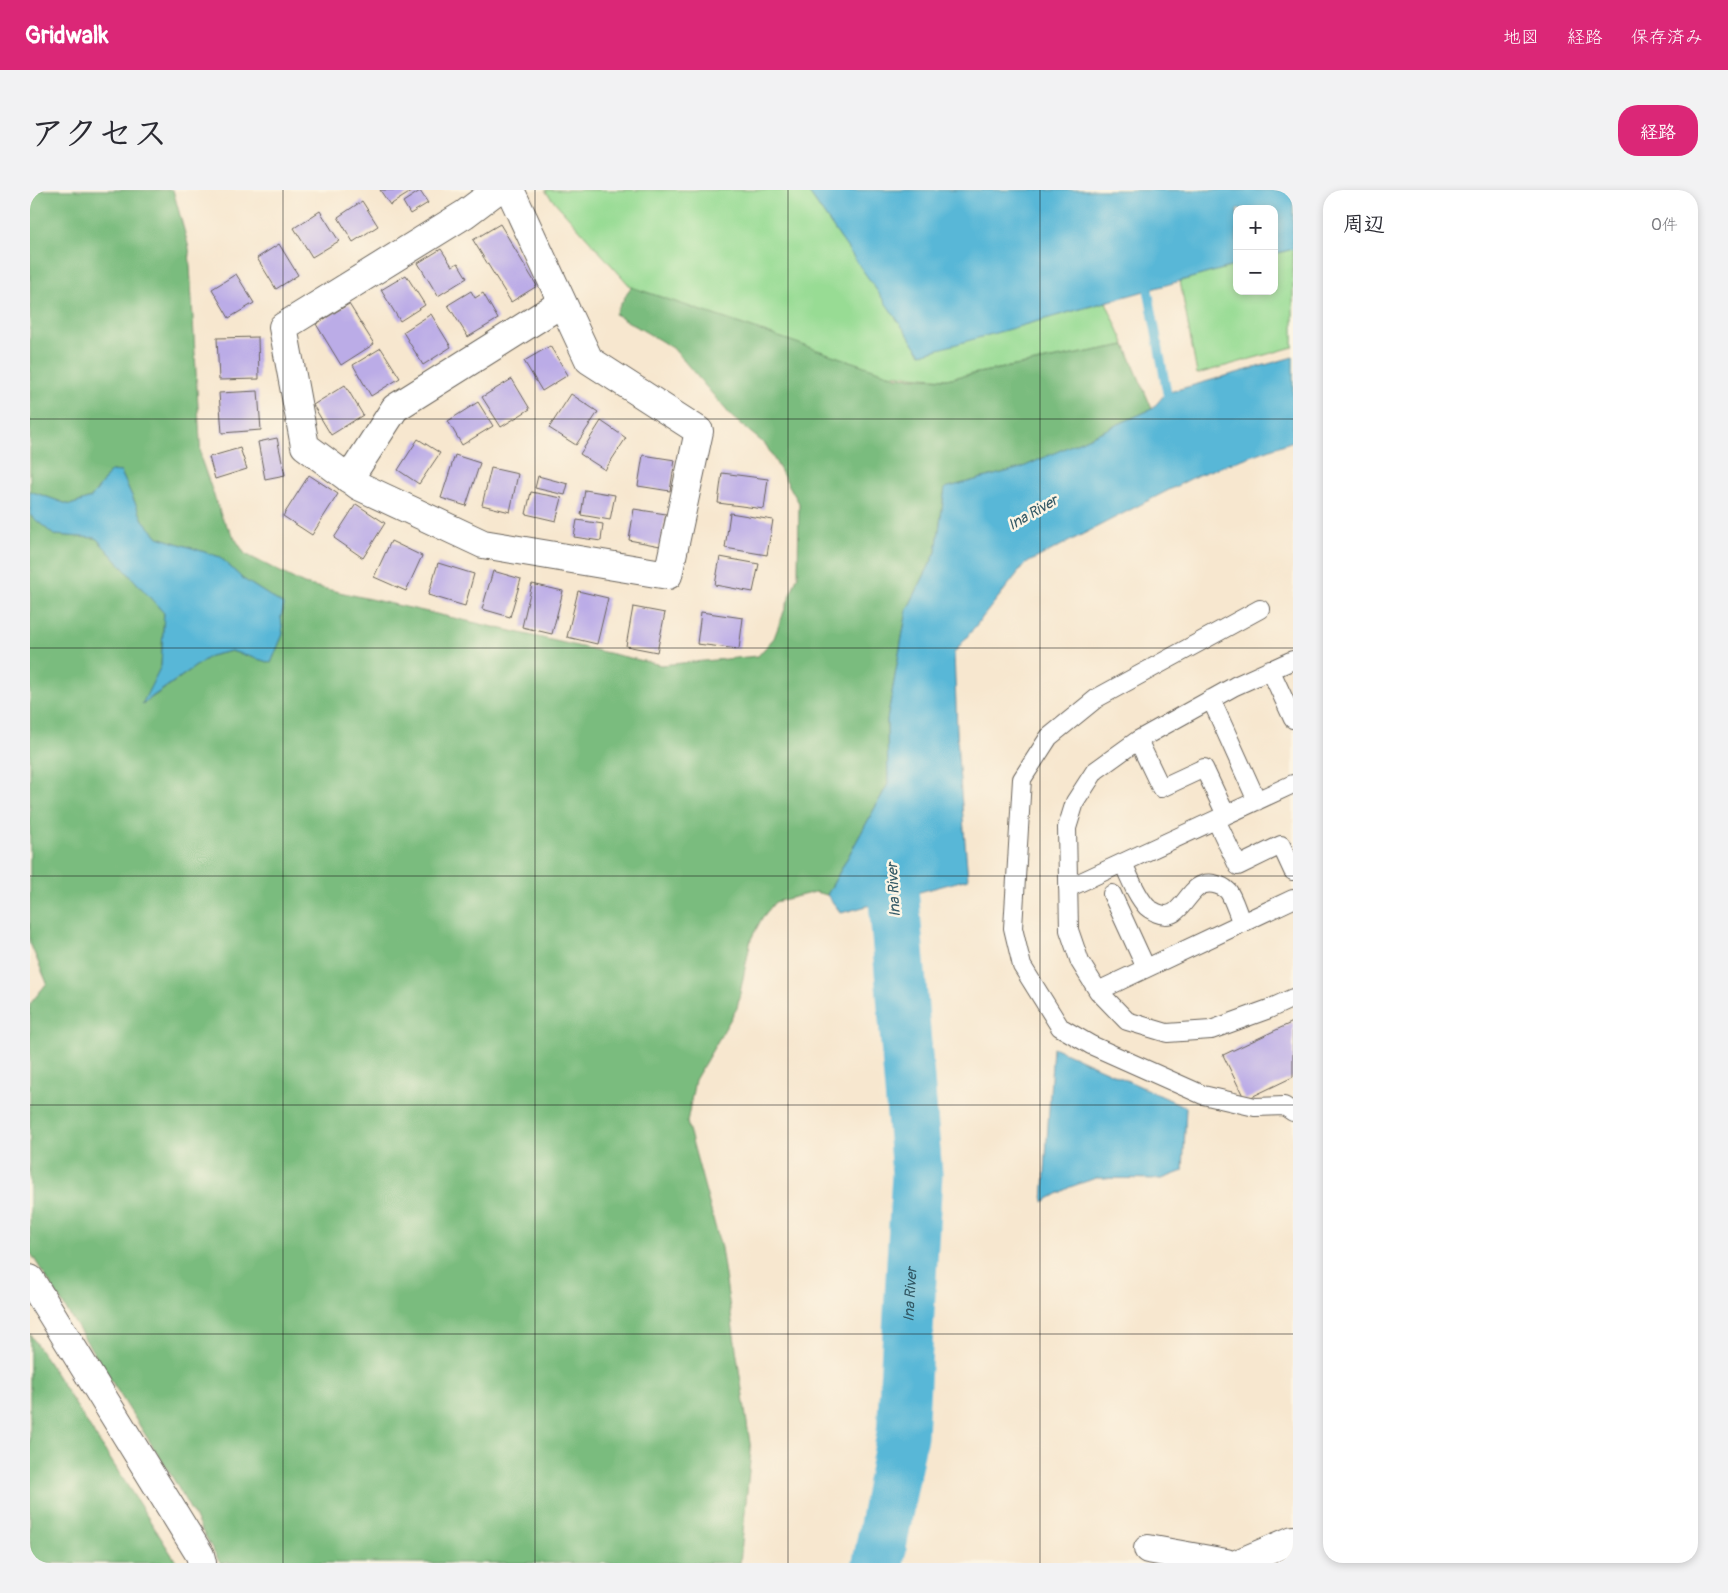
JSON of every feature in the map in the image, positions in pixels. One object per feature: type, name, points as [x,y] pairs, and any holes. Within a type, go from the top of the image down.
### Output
[{"type":"street","points":[[497,190],[465,214],[284,327],[305,446],[360,486],[483,544],[668,575],[699,431],[589,360],[510,190]]},
{"type":"street","points":[[349,478],[396,408],[562,303]]},
{"type":"street","points":[[30,1279],[200,1556],[202,1563]]},
{"type":"street","points":[[1239,1563],[1293,1540]]},
{"type":"street","points":[[1148,1549],[1226,1563]]},
{"type":"lane","points":[[1260,609],[1097,698],[1049,737],[1022,780],[1013,928],[1022,966],[1060,1027],[1091,1045],[1203,1095],[1255,1107],[1284,1106],[1293,1112]]},
{"type":"lane","points":[[1293,660],[1270,669],[1138,740],[1095,771],[1075,802],[1067,828],[1069,930],[1080,962],[1098,990],[1127,1021],[1167,1033],[1211,1030],[1269,1009],[1293,998]]},
{"type":"lane","points":[[1270,669],[1293,719]]},
{"type":"lane","points":[[1211,700],[1257,801]]},
{"type":"lane","points":[[1138,740],[1161,788],[1204,768],[1238,866],[1281,845],[1293,870]]},
{"type":"lane","points":[[1068,888],[1293,784]]},
{"type":"lane","points":[[1123,863],[1140,898],[1149,909],[1162,915],[1175,913],[1183,906],[1189,894],[1207,883],[1220,886],[1228,891],[1242,923]]},
{"type":"lane","points":[[1112,894],[1146,968]]},
{"type":"lane","points":[[1098,990],[1293,898]]},
{"type":"green space","points":[[30,190],[173,190],[189,248],[201,459],[222,518],[245,554],[304,584],[661,665],[758,656],[774,638],[798,575],[799,503],[766,445],[732,417],[673,348],[615,314],[631,287],[897,377],[946,379],[1125,345],[1152,409],[1021,468],[945,488],[936,552],[907,610],[887,720],[888,784],[827,895],[815,892],[775,902],[762,918],[751,939],[737,1008],[695,1080],[687,1122],[721,1248],[751,1450],[740,1563],[220,1563],[174,1480],[30,1252],[30,1004],[47,983],[30,943],[30,515],[54,535],[96,538],[164,613],[161,666],[143,704],[210,656],[231,651],[271,663],[283,634],[281,617],[284,605],[243,579],[220,557],[158,537],[143,520],[121,472],[111,471],[91,498],[70,505],[30,491]]},
{"type":"green space","points":[[546,190],[807,190],[921,353],[1106,302],[1125,345],[946,379],[887,374],[631,287]]},
{"type":"green space","points":[[1293,249],[1293,347],[1197,374],[1180,281],[1233,266],[1233,295],[1278,295],[1278,253]]},
{"type":"green space","points":[[30,1334],[177,1563],[30,1563]]},
{"type":"water","points":[[807,190],[1293,190],[1293,249],[1278,253],[1278,205],[1233,205],[1233,266],[921,354]]},
{"type":"water","points":[[1293,357],[1293,441],[1198,475],[1025,564],[954,653],[958,756],[968,879],[841,913],[827,895],[888,784],[887,720],[907,610],[936,552],[945,488],[1021,468],[1152,409],[1166,393]]},
{"type":"water","points":[[111,471],[121,472],[143,520],[158,537],[220,557],[243,579],[284,605],[281,617],[283,634],[271,663],[231,651],[210,656],[142,704],[161,666],[164,613],[96,538],[54,535],[30,515],[30,491],[70,505],[91,498]]},
{"type":"water","points":[[1053,1047],[1186,1107],[1183,1171],[1162,1179],[1096,1178],[1070,1187],[1043,1202]]},
{"type":"building","points":[[380,190],[414,190],[390,205]]},
{"type":"building","points":[[420,191],[428,203],[410,214],[403,202]]},
{"type":"building","points":[[362,201],[378,226],[353,242],[338,217]]},
{"type":"building","points":[[320,211],[339,241],[312,257],[294,228]]},
{"type":"building","points":[[500,224],[537,286],[511,302],[473,240]]},
{"type":"building","points":[[279,244],[298,275],[276,289],[257,258]]},
{"type":"building","points":[[441,249],[452,266],[458,263],[467,278],[438,296],[418,263]]},
{"type":"building","points":[[236,274],[254,303],[229,318],[212,289]]},
{"type":"building","points":[[406,275],[425,305],[400,321],[381,290]]},
{"type":"building","points":[[471,291],[475,298],[483,293],[498,319],[468,337],[448,305]]},
{"type":"building","points":[[349,304],[374,344],[341,365],[316,324]]},
{"type":"building","points":[[431,314],[451,347],[423,365],[403,332]]},
{"type":"building","points":[[258,337],[259,379],[219,380],[217,338]]},
{"type":"building","points":[[550,346],[568,375],[542,391],[524,361]]},
{"type":"building","points":[[381,348],[400,378],[371,396],[353,365]]},
{"type":"building","points":[[512,379],[530,409],[501,427],[482,397]]},
{"type":"building","points":[[345,385],[363,415],[331,435],[313,405]]},
{"type":"building","points":[[258,391],[261,430],[222,433],[219,393]]},
{"type":"building","points":[[571,394],[598,412],[576,445],[549,428]]},
{"type":"building","points":[[478,402],[493,426],[462,445],[448,421]]},
{"type":"building","points":[[601,421],[626,438],[605,470],[580,454]]},
{"type":"building","points":[[277,438],[285,475],[265,479],[258,442]]},
{"type":"building","points":[[418,439],[440,453],[419,484],[398,470]]},
{"type":"building","points":[[240,448],[247,469],[215,479],[209,457]]},
{"type":"building","points":[[455,455],[480,463],[466,506],[441,498]]},
{"type":"building","points":[[643,455],[675,460],[670,491],[638,486]]},
{"type":"building","points":[[491,468],[518,474],[510,512],[482,505]]},
{"type":"building","points":[[722,473],[768,479],[764,509],[718,503]]},
{"type":"building","points":[[309,475],[338,494],[312,535],[283,516]]},
{"type":"building","points":[[538,476],[568,484],[565,495],[535,488]]},
{"type":"building","points":[[585,490],[615,495],[610,520],[581,515]]},
{"type":"building","points":[[531,492],[562,498],[556,521],[526,514]]},
{"type":"building","points":[[356,504],[385,523],[363,558],[334,538]]},
{"type":"building","points":[[634,509],[666,514],[660,546],[629,540]]},
{"type":"building","points":[[730,513],[773,520],[767,555],[725,548]]},
{"type":"building","points":[[577,520],[603,524],[601,541],[574,537]]},
{"type":"building","points":[[391,541],[422,556],[406,591],[374,577]]},
{"type":"building","points":[[720,557],[759,564],[753,592],[715,585]]},
{"type":"building","points":[[438,563],[474,574],[465,606],[428,595]]},
{"type":"building","points":[[493,571],[521,579],[510,617],[482,609]]},
{"type":"building","points":[[532,584],[563,591],[552,634],[522,627]]},
{"type":"building","points":[[578,591],[608,598],[597,644],[567,637]]},
{"type":"building","points":[[633,607],[665,613],[657,652],[626,646]]},
{"type":"building","points":[[701,612],[743,618],[739,649],[697,644]]},
{"type":"building","points":[[1293,1022],[1293,1077],[1245,1100],[1223,1055]]},
{"type":"waterway","points":[[1146,279],[1169,404]]},
{"type":"waterway","name":"Ina River","points":[[878,1563],[902,1435],[917,1174],[891,865],[897,828]]}]
